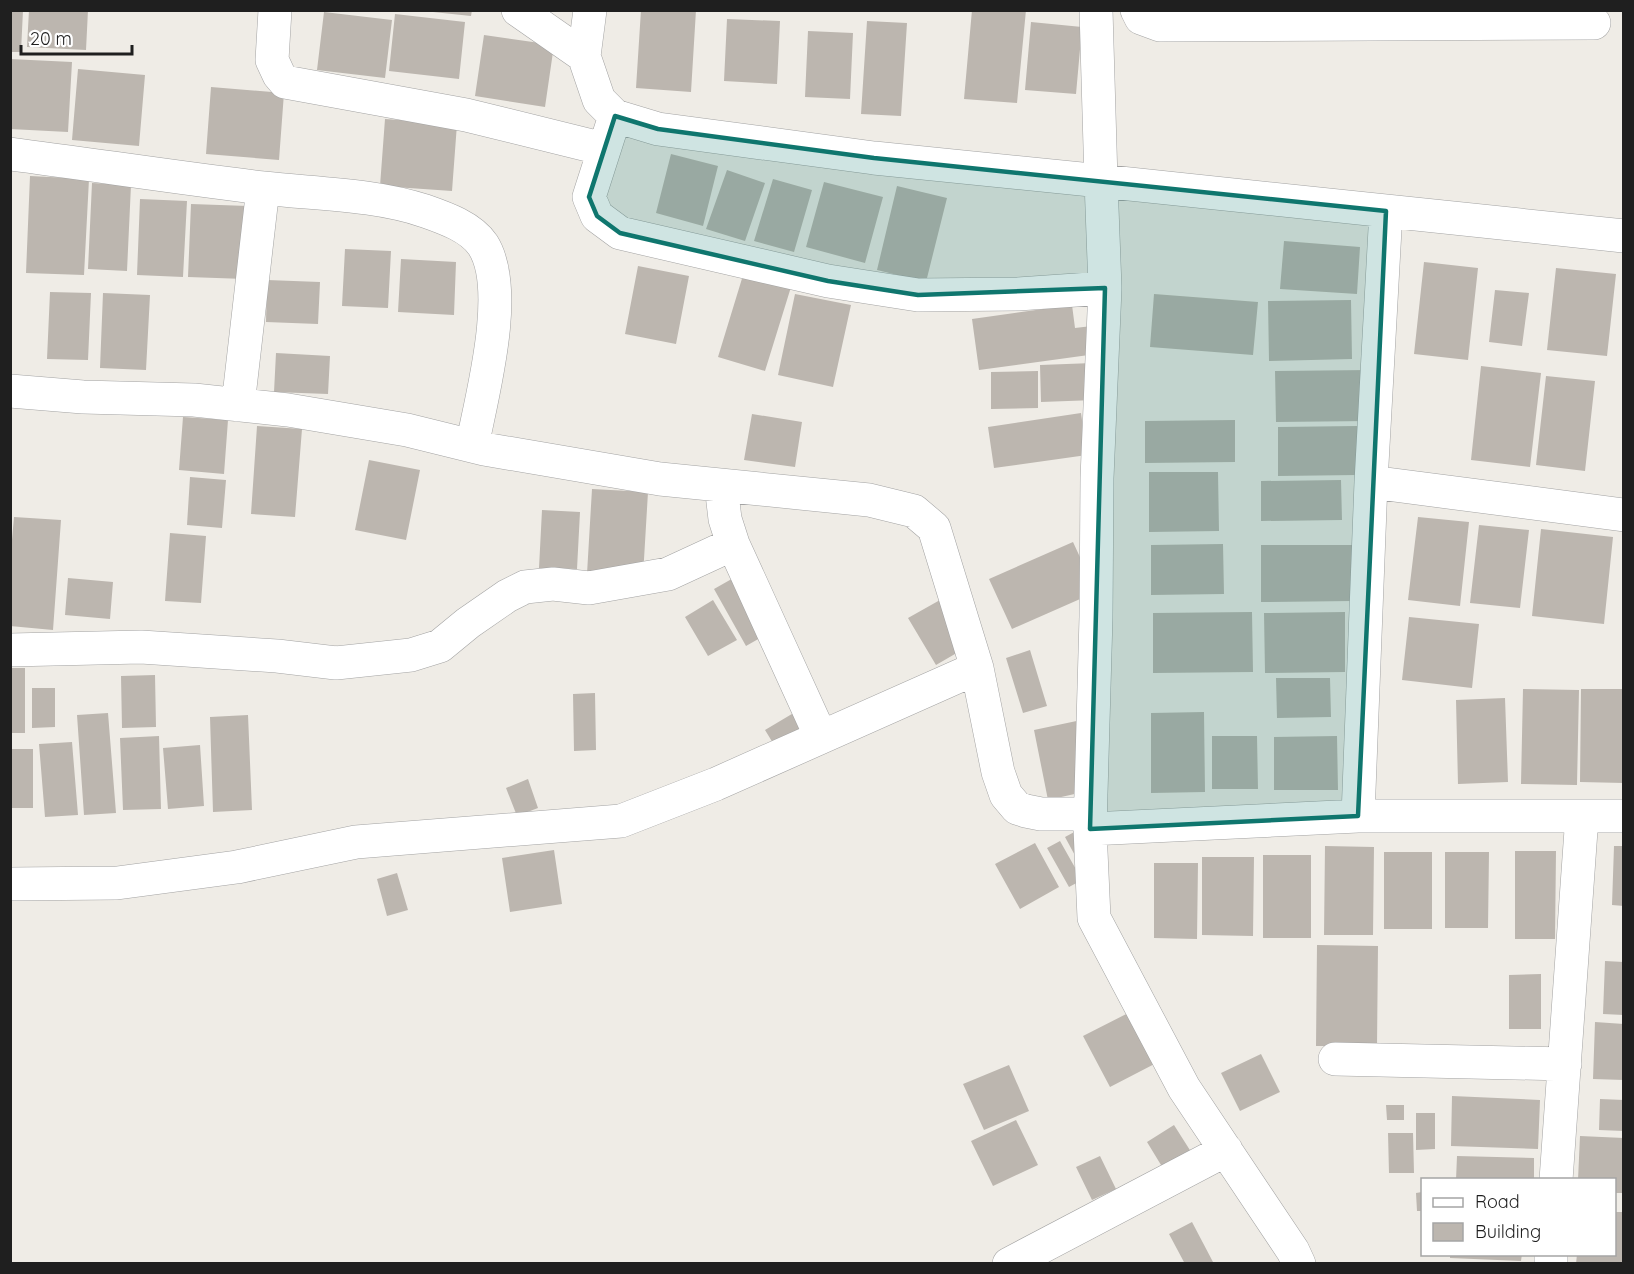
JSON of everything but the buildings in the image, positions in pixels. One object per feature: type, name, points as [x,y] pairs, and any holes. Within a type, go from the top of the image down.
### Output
[{"type":"street","points":[[275,10],[272,60],[285,82],[466,115],[604,149]]},
{"type":"street","points":[[518,10],[584,56]]},
{"type":"street","points":[[590,10],[584,56],[599,100],[615,117],[658,129],[874,158],[1623,236]]},
{"type":"street","points":[[1096,10],[1105,288],[1097,478],[1096,617],[1090,822],[1094,918],[1184,1088],[1299,1263]]},
{"type":"street","points":[[1137,10],[1141,18],[1160,25],[1594,23]]},
{"type":"street","points":[[615,117],[589,197],[597,216],[620,233],[828,280],[918,295],[1018,294],[1105,288]]},
{"type":"street","points":[[10,154],[263,188],[375,200],[424,211],[462,226],[482,244],[490,259],[496,300],[491,357],[472,446]]},
{"type":"street","points":[[237,405],[263,188]]},
{"type":"street","points":[[1358,816],[1371,482],[1386,211]]},
{"type":"street","points":[[10,391],[83,397],[194,400],[288,410],[407,430],[472,446],[660,479],[869,500],[914,511],[934,528],[977,668],[998,772],[1006,795],[1017,807],[1026,811],[1090,822],[1358,816],[1623,816]]},
{"type":"street","points":[[1371,482],[1623,514]]},
{"type":"street","points":[[721,485],[725,519],[732,544],[821,737]]},
{"type":"street","points":[[10,650],[141,647],[277,656],[336,663],[411,655],[440,646],[468,623],[507,596],[525,587],[553,584],[589,588],[668,574],[732,544]]},
{"type":"street","points":[[10,884],[117,883],[237,867],[356,842],[621,821],[716,784],[977,668]]},
{"type":"street","points":[[1556,1178],[1582,816]]},
{"type":"street","points":[[1335,1059],[1564,1064]]},
{"type":"street","points":[[1009,1263],[1226,1150]]},
{"type":"highlighted area","points":[[615,116],[658,129],[874,158],[1386,211],[1358,816],[1090,829],[1105,288],[918,295],[828,281],[620,233],[597,216],[589,197]]}]
